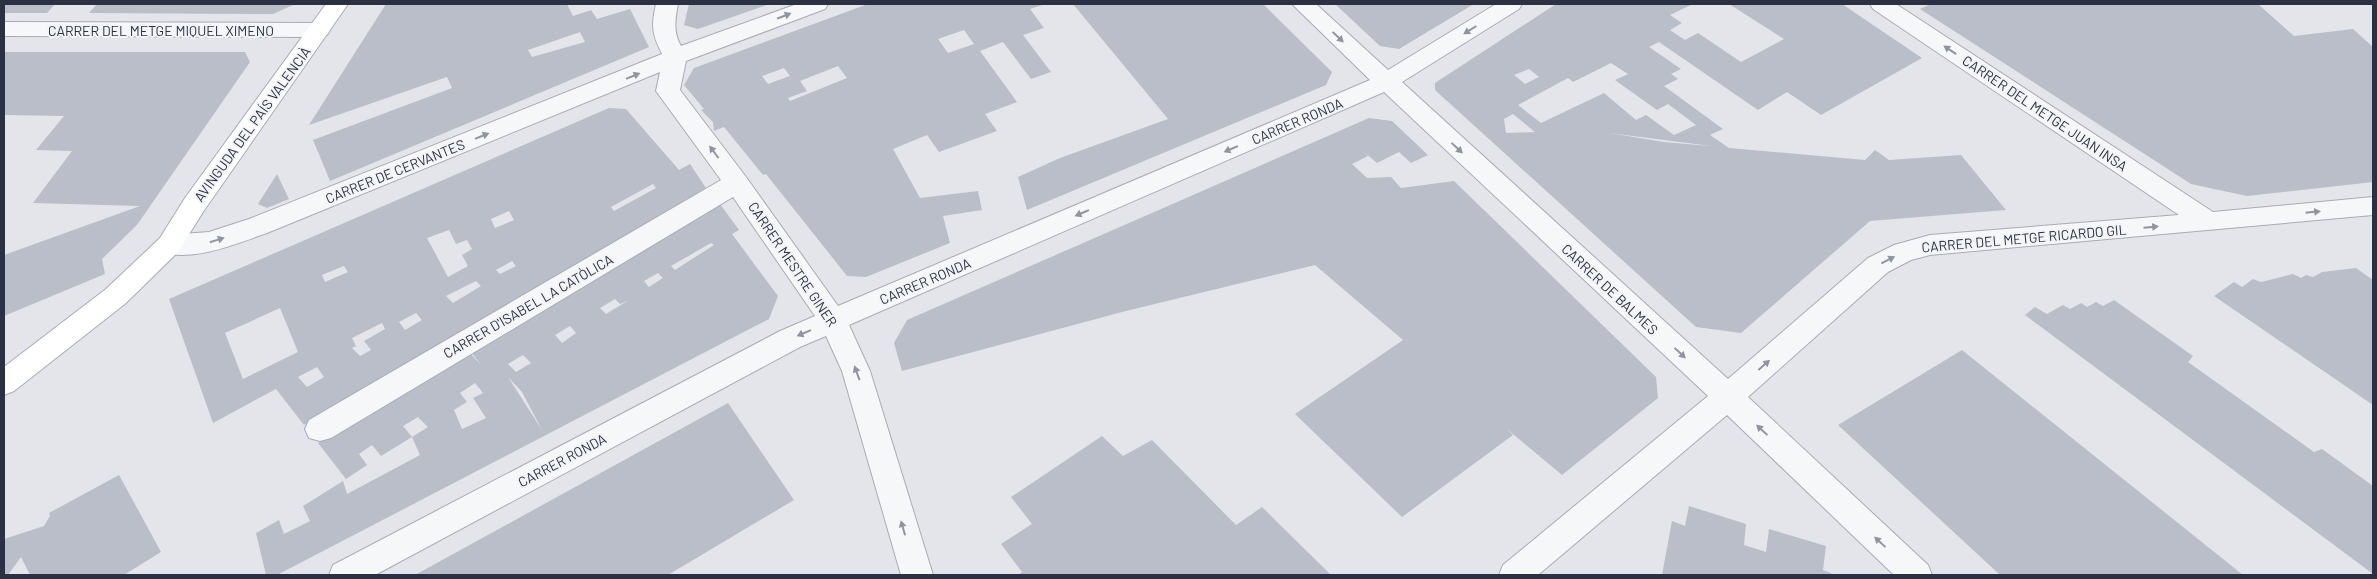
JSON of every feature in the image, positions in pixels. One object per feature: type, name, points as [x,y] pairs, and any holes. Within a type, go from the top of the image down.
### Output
[{"type":"main road","name":"AVINGUDA DEL PAÍS VALENCIÀ","points":[[168,245],[194,204],[337,4]]},
{"type":"main road","points":[[5,382],[116,296],[168,245]]},
{"type":"street","points":[[667,4],[664,18],[664,36],[675,58]]},
{"type":"street","name":"CARRER DE CERVANTES","points":[[168,245],[210,242],[258,226],[675,58],[817,4]]},
{"type":"street","name":"CARRER DE BALMES","points":[[1303,4],[1728,397],[1916,575]]},
{"type":"street","name":"CARRER RONDA","points":[[346,575],[790,338],[1386,82],[1511,4]]},
{"type":"street","name":"CARRER DEL METGE JUAN INSA","points":[[1881,4],[2209,222]]},
{"type":"street","name":"CARRER DEL METGE MIQUEL XIMENO","points":[[4,29],[319,30]]},
{"type":"street","name":"CARRER MESTRE GINER","points":[[675,58],[668,91],[737,183],[833,321],[856,371],[917,575]]},
{"type":"street","name":"CARRER D'ISABEL LA CATÒLICA","points":[[320,428],[737,183]]},
{"type":"street","name":"CARRER DEL METGE RICARDO GIL","points":[[1515,575],[1728,397],[1878,265],[1903,252],[1930,245],[2209,222],[2373,206]]},
{"type":"building","points":[[4,4],[55,4],[47,13],[4,13]]},
{"type":"building","points":[[97,4],[295,4],[273,14],[89,13]]},
{"type":"building","points":[[386,4],[567,4],[573,16],[591,10],[597,19],[630,9],[649,47],[330,181],[313,140],[452,88],[447,77],[309,125]],"holes":[[[580,32],[585,42],[532,57],[528,50]]]},
{"type":"building","points":[[689,4],[770,4],[698,29],[684,25]]},
{"type":"building","points":[[868,4],[1045,4],[1030,9],[1044,28],[1023,35],[1051,72],[1031,79],[1003,42],[980,51],[1017,102],[985,114],[997,131],[939,152],[927,135],[893,149],[920,198],[978,191],[982,210],[943,216],[950,243],[866,277],[847,276],[766,174],[763,175],[724,127],[714,131],[713,122],[701,110],[704,109],[684,85],[694,68]],"holes":[[[964,30],[974,44],[948,53],[938,39]],[[838,66],[847,78],[790,101],[788,98],[807,91],[800,81]],[[784,68],[790,76],[768,84],[762,76]]]},
{"type":"building","points":[[1073,4],[1263,4],[1332,72],[1326,85],[1027,210],[1018,177],[1060,158],[1168,119]]},
{"type":"building","points":[[1335,4],[1474,4],[1399,49],[1380,46]]},
{"type":"building","points":[[1556,4],[1693,4],[1670,15],[1682,23],[1670,30],[1685,40],[1698,33],[1741,62],[1784,39],[1729,4],[1842,4],[1922,58],[1821,115],[1787,92],[1758,110],[1659,42],[1649,47],[1681,69],[1671,74],[1678,79],[1664,86],[1723,129],[1710,135],[1729,148],[1865,160],[1875,150],[1889,160],[1961,155],[2006,210],[1870,221],[1741,333],[1696,327],[1435,90],[1435,83]],"holes":[[[1611,63],[1628,74],[1615,80],[1657,110],[1668,104],[1696,125],[1674,135],[1646,115],[1636,120],[1604,93],[1541,123],[1518,105],[1568,78],[1573,82]],[[1529,69],[1539,77],[1525,84],[1514,75]],[[1513,114],[1535,132],[1506,133],[1504,119]],[[1609,133],[1711,146],[1664,142]]]},
{"type":"building","points":[[1931,4],[2258,4],[2294,36],[2353,29],[2373,47],[2373,182],[2247,196],[2191,184],[1920,9]]},
{"type":"building","points":[[4,52],[245,52],[250,62],[137,225],[102,259],[105,274],[4,316],[4,255],[140,206],[33,203],[72,151],[36,150],[64,116],[4,115]]},
{"type":"building","points":[[609,108],[626,109],[679,170],[690,164],[706,188],[304,425],[276,389],[213,423],[169,299]],"holes":[[[653,184],[656,188],[614,211],[611,207]],[[509,211],[514,220],[495,228],[491,219]],[[449,230],[456,244],[467,240],[472,249],[462,255],[468,266],[448,277],[427,238]],[[512,261],[516,266],[500,274],[496,270]],[[344,266],[348,272],[325,282],[322,275]],[[476,281],[481,286],[453,303],[446,296]],[[280,308],[298,352],[243,379],[225,333]],[[416,313],[422,320],[405,330],[399,322]],[[382,323],[385,329],[364,341],[371,350],[360,356],[352,348],[356,346],[352,338]],[[317,367],[324,377],[307,387],[298,377]]]},
{"type":"building","points":[[1369,118],[1392,121],[1428,155],[1411,163],[1399,152],[1377,163],[1364,152],[1368,156],[1352,164],[1367,178],[1391,177],[1401,188],[1454,181],[1656,377],[1658,398],[1562,475],[1507,429],[1513,435],[1402,517],[1295,414],[1403,340],[1315,265],[1122,312],[902,371],[894,343],[907,320]]},
{"type":"building","points":[[277,174],[289,199],[267,208],[258,204]]},
{"type":"building","points":[[720,204],[739,230],[732,234],[778,296],[769,319],[277,575],[266,575],[256,533],[279,520],[284,534],[310,521],[303,506],[343,481],[347,494],[420,455],[412,437],[381,456],[372,445],[359,454],[367,465],[346,479],[318,443],[470,353],[482,366],[471,352]],"holes":[[[711,243],[714,245],[675,270],[671,266]],[[658,273],[663,278],[649,287],[644,281]],[[615,299],[620,304],[629,300],[606,314],[600,308]],[[570,326],[576,333],[562,343],[555,335]],[[523,355],[531,363],[516,372],[508,364]],[[508,377],[522,392],[542,430]],[[475,383],[483,393],[473,398],[486,418],[462,429],[454,410],[467,402],[460,393]],[[418,417],[428,427],[412,437],[403,426]]]},
{"type":"building","points":[[2356,268],[2373,280],[2373,405],[2214,296],[2234,282],[2242,287],[2253,279],[2261,282],[2293,274],[2301,278],[2306,275],[2313,277],[2322,272]]},
{"type":"building","points":[[2114,300],[2193,356],[2188,362],[2314,452],[2322,449],[2373,486],[2373,574],[2025,315],[2035,307],[2047,314],[2063,305],[2070,309],[2081,303],[2087,307],[2096,302],[2103,306]]},
{"type":"building","points":[[1962,350],[2243,575],[2000,575],[1838,425]]},
{"type":"building","points":[[728,403],[794,500],[668,575],[415,575]]},
{"type":"building","points":[[1102,436],[1123,456],[1152,440],[1236,525],[1262,507],[1331,575],[1018,575],[1022,572],[1001,544],[1032,524],[1011,497]]},
{"type":"building","points":[[119,475],[161,552],[124,575],[30,575],[21,557],[8,575],[4,575],[4,539],[44,526],[50,516],[49,513]]},
{"type":"building","points":[[1689,506],[1746,524],[1744,545],[1766,552],[1769,529],[1826,546],[1823,570],[1831,573],[1831,575],[1662,575],[1672,521],[1685,526]]}]
